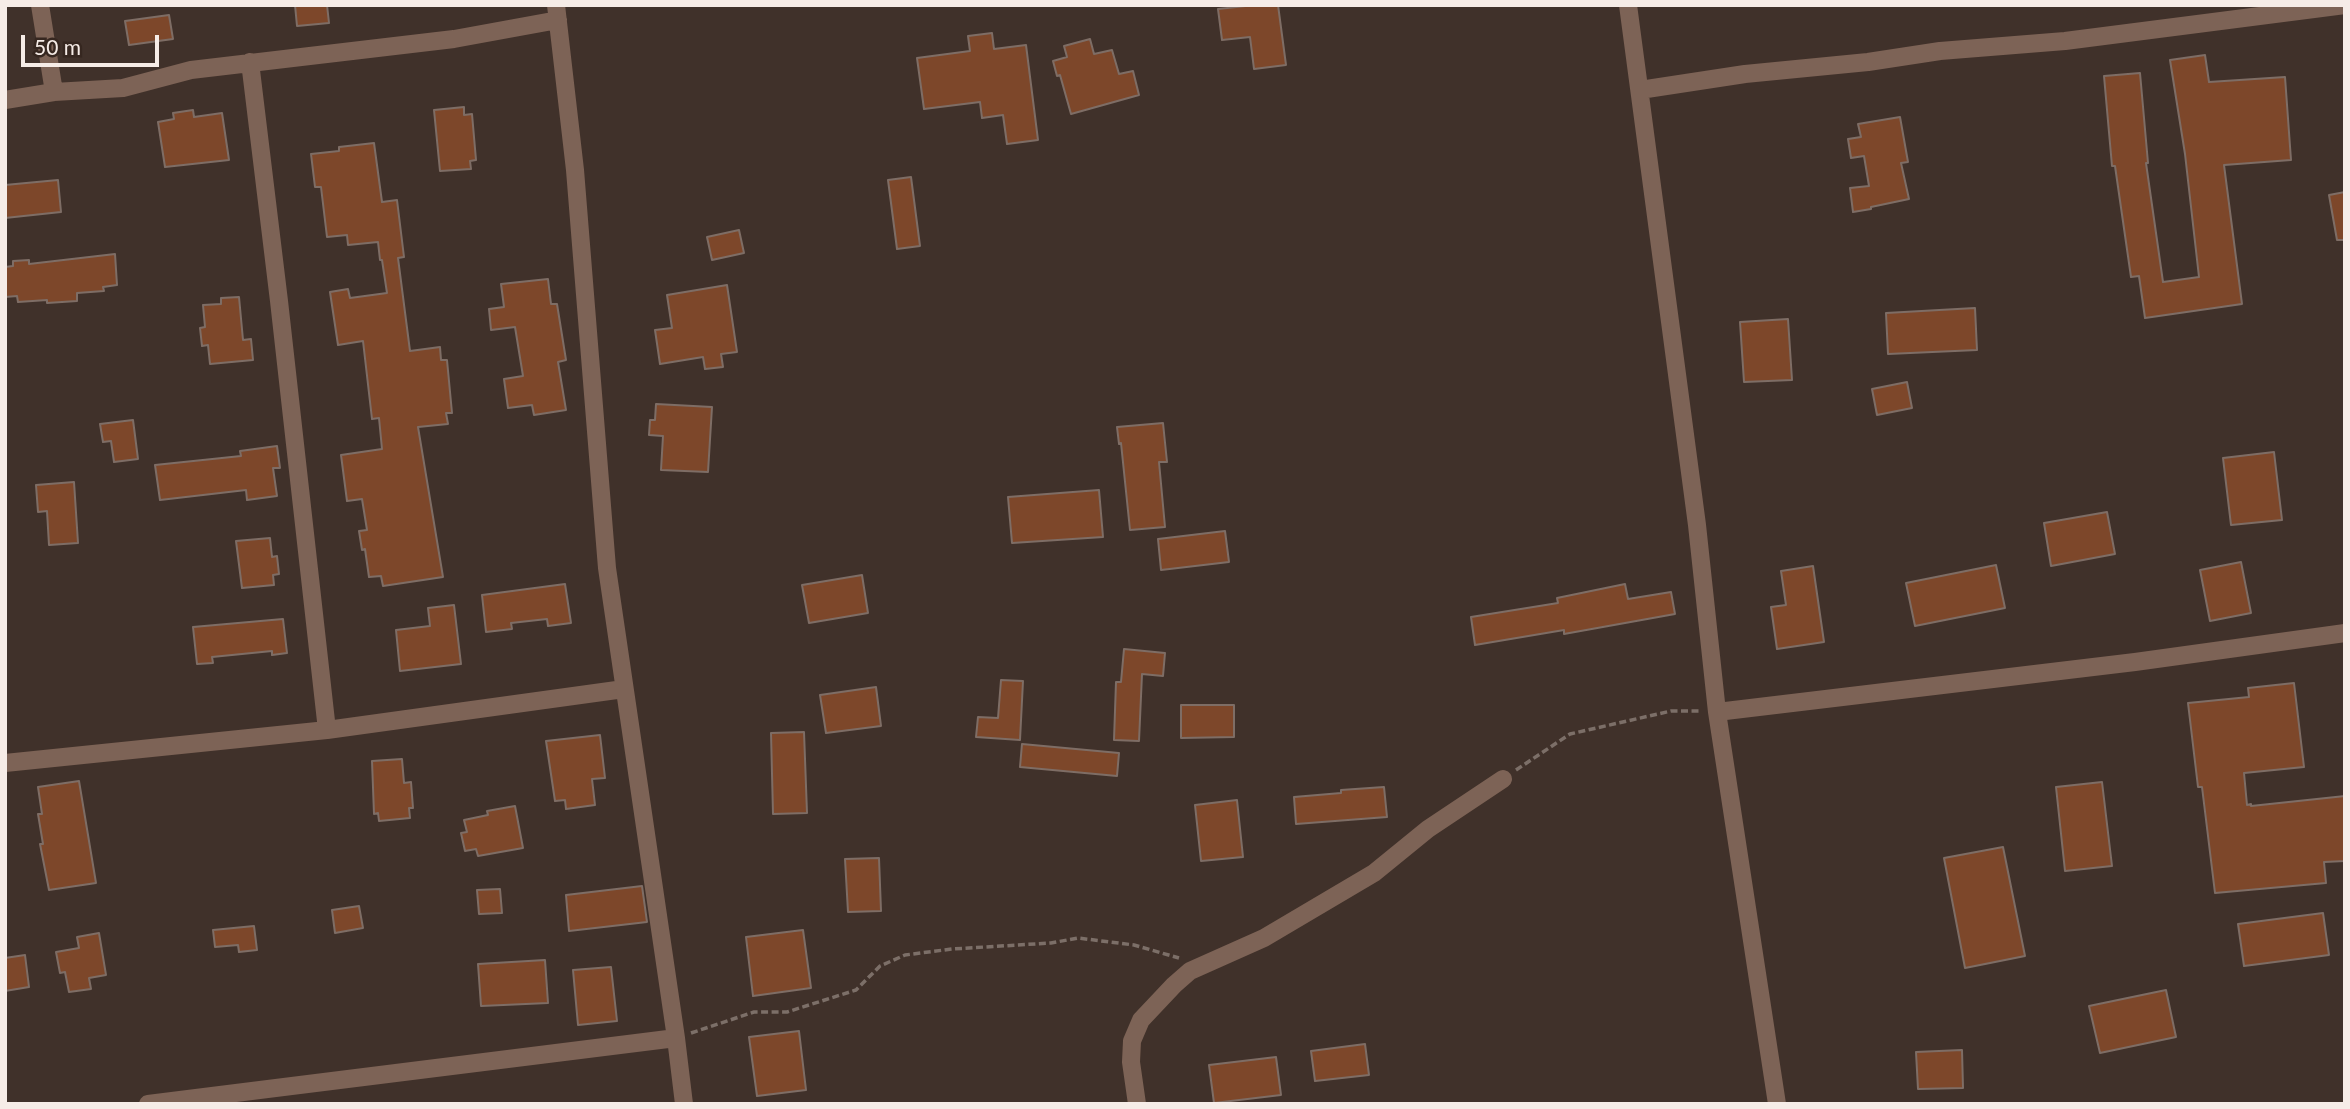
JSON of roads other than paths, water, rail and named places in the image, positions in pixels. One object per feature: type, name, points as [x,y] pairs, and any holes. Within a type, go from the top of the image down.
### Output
[{"type":"street","points":[[40,5],[54,92]]},
{"type":"street","points":[[1628,5],[1697,524],[1717,712],[1777,1104]]},
{"type":"street","points":[[1640,90],[1745,74],[1868,62],[1940,51],[2065,41],[2345,5]]},
{"type":"street","points":[[5,100],[54,92],[123,88],[191,70],[454,39],[557,13],[575,170],[607,568],[684,1104]]},
{"type":"street","points":[[250,62],[327,730]]},
{"type":"street","points":[[1717,712],[2135,662],[2345,633]]},
{"type":"street","points":[[6,757],[327,730],[624,689]]},
{"type":"street","points":[[1137,1104],[1132,1041],[1141,1020],[1190,971],[1264,938],[1374,873],[1428,829],[1503,779]]},
{"type":"street","points":[[148,1104],[676,1038]]}]
